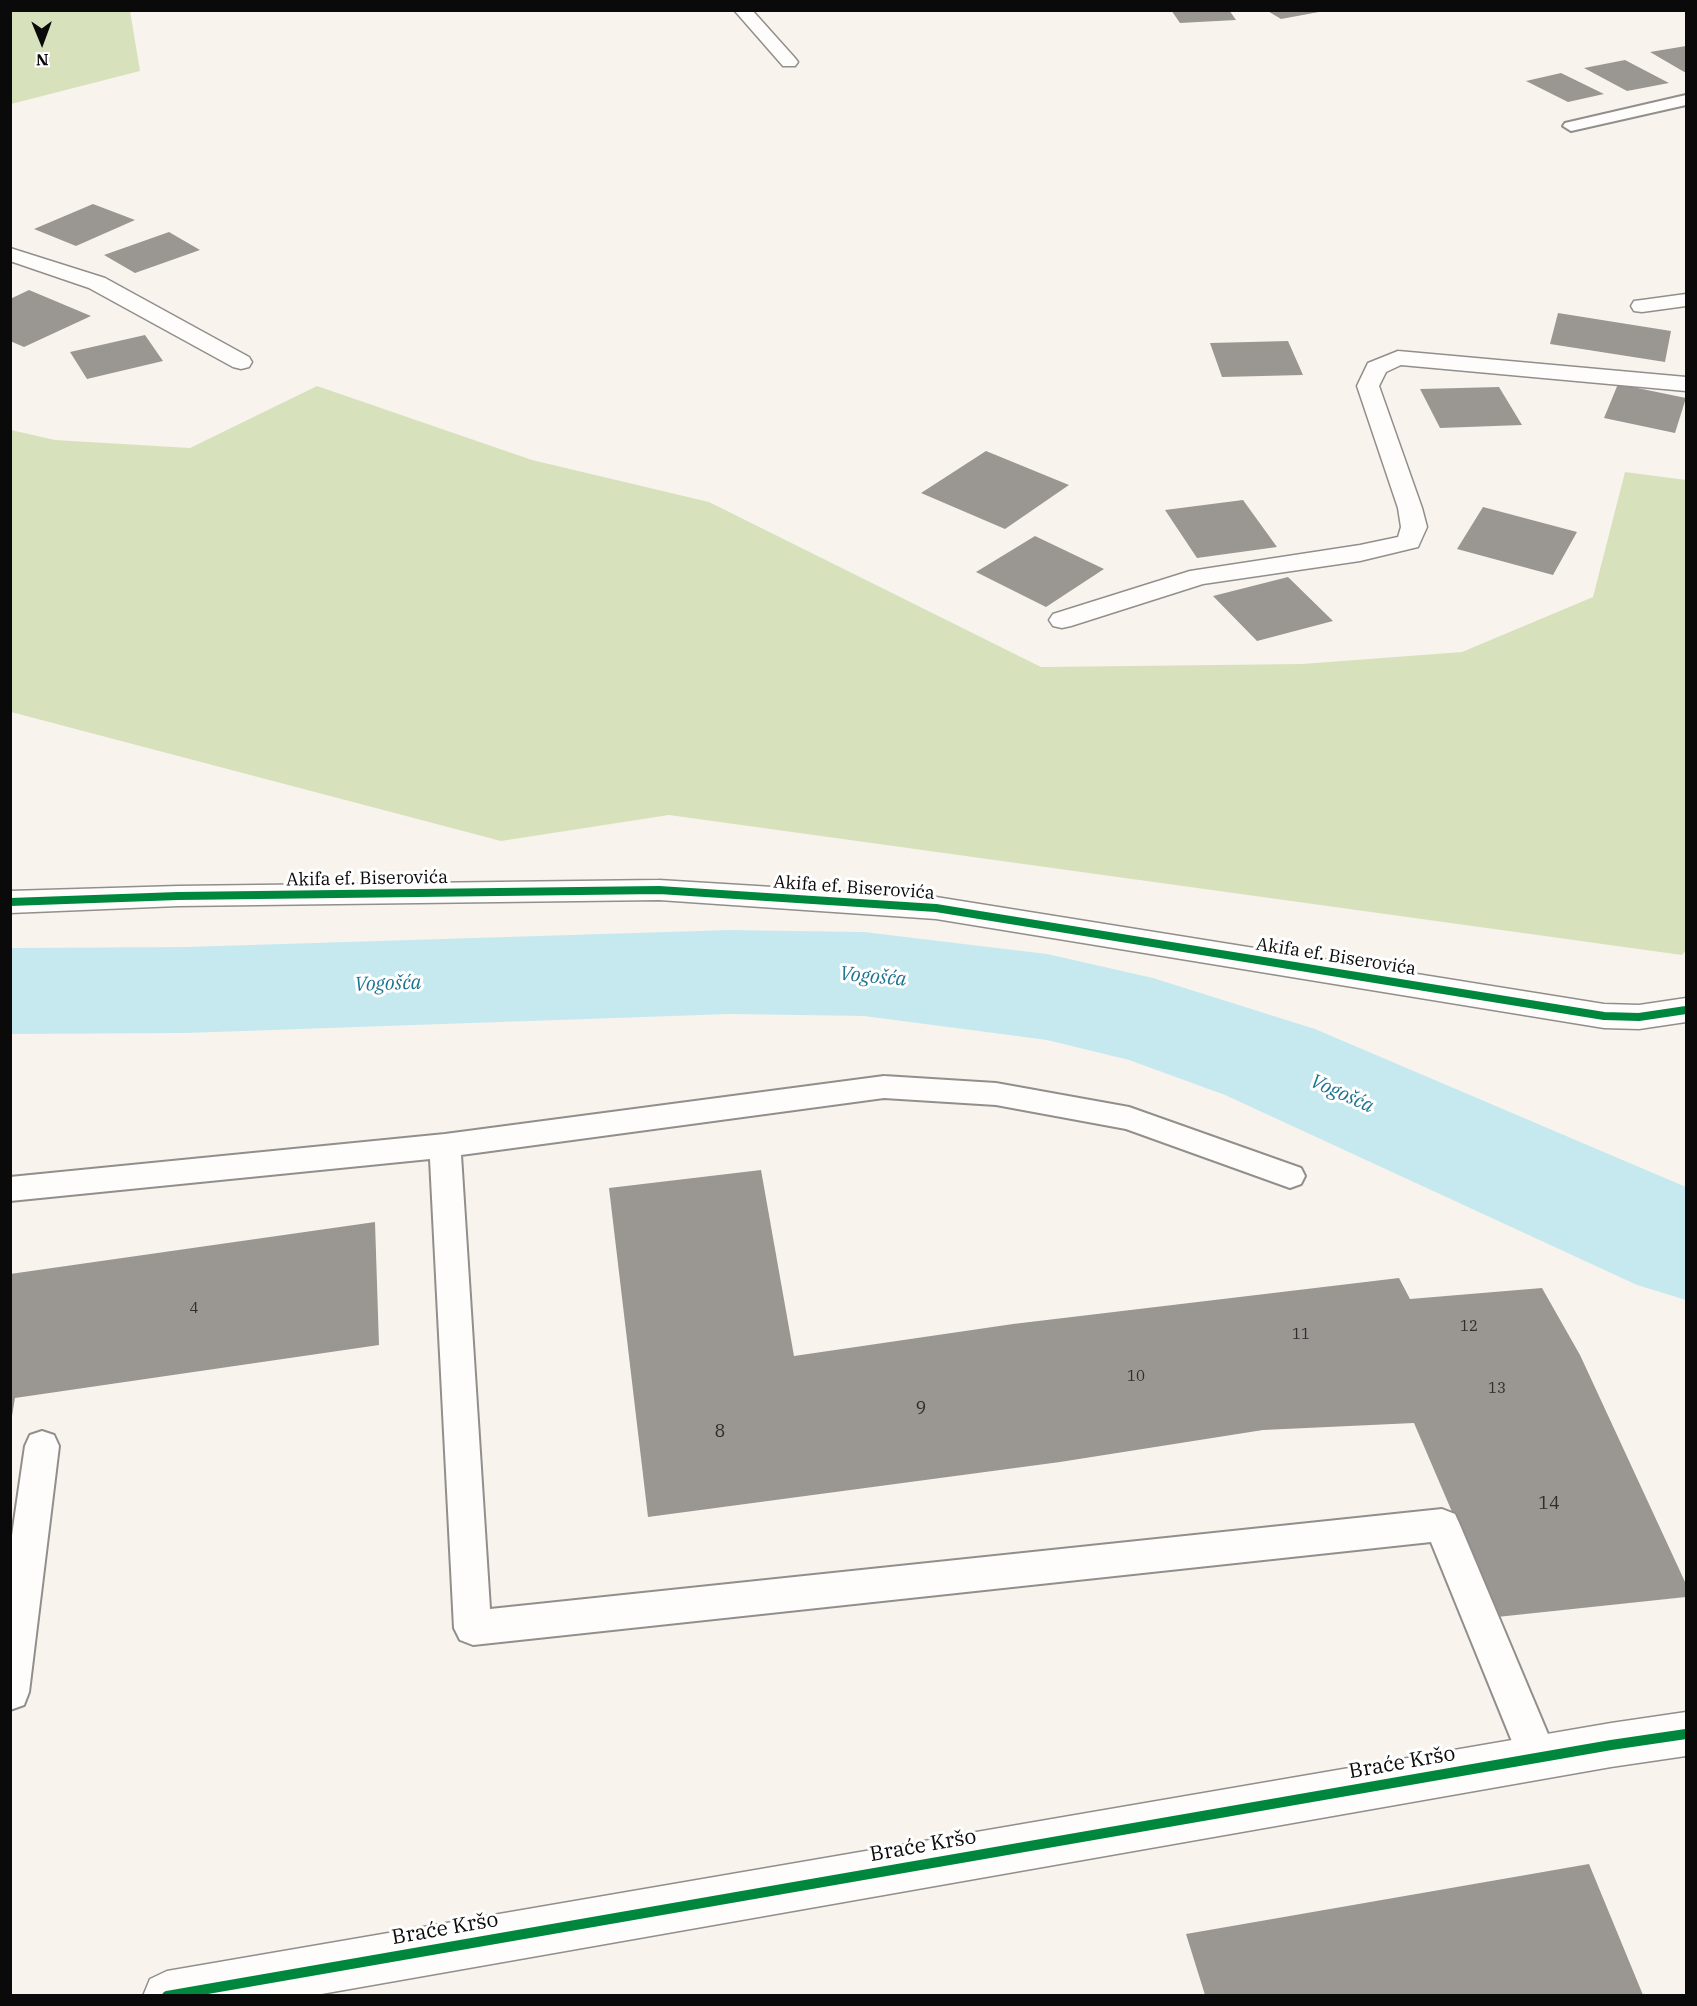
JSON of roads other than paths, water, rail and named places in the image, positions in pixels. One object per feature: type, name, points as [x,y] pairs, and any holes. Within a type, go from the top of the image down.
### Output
[{"type":"street","points":[[742,10],[789,62]]},
{"type":"street","points":[[10,254],[96,283],[241,362]]},
{"type":"street","points":[[1642,306],[1686,300]]},
{"type":"street","points":[[1062,620],[1199,577],[1360,552],[1409,542],[1414,527],[1410,508],[1368,386],[1376,368],[1398,358],[1686,384]]},
{"type":"street","name":"Akifa ef. Biserovića","points":[[10,902],[178,896],[658,890],[936,908],[1604,1016],[1639,1017],[1686,1010]]},
{"type":"street","points":[[1639,1017],[1664,1028],[1686,1033]]},
{"type":"street","name":"Braće Kršo","points":[[167,1995],[1686,1734]]},
{"type":"lane","points":[[1571,126],[1686,100]]},
{"type":"lane","points":[[10,1189],[445,1146],[884,1087],[996,1094],[1129,1118],[1290,1176]]},
{"type":"lane","points":[[445,1146],[473,1628],[1442,1524],[1538,1758]]},
{"type":"lane","points":[[10,1692],[42,1446]]},
{"type":"waterway","name":"Vogošća","points":[[10,991],[186,990],[730,972],[864,974],[1047,997],[1153,1022],[1270,1062],[1686,1246]]}]
